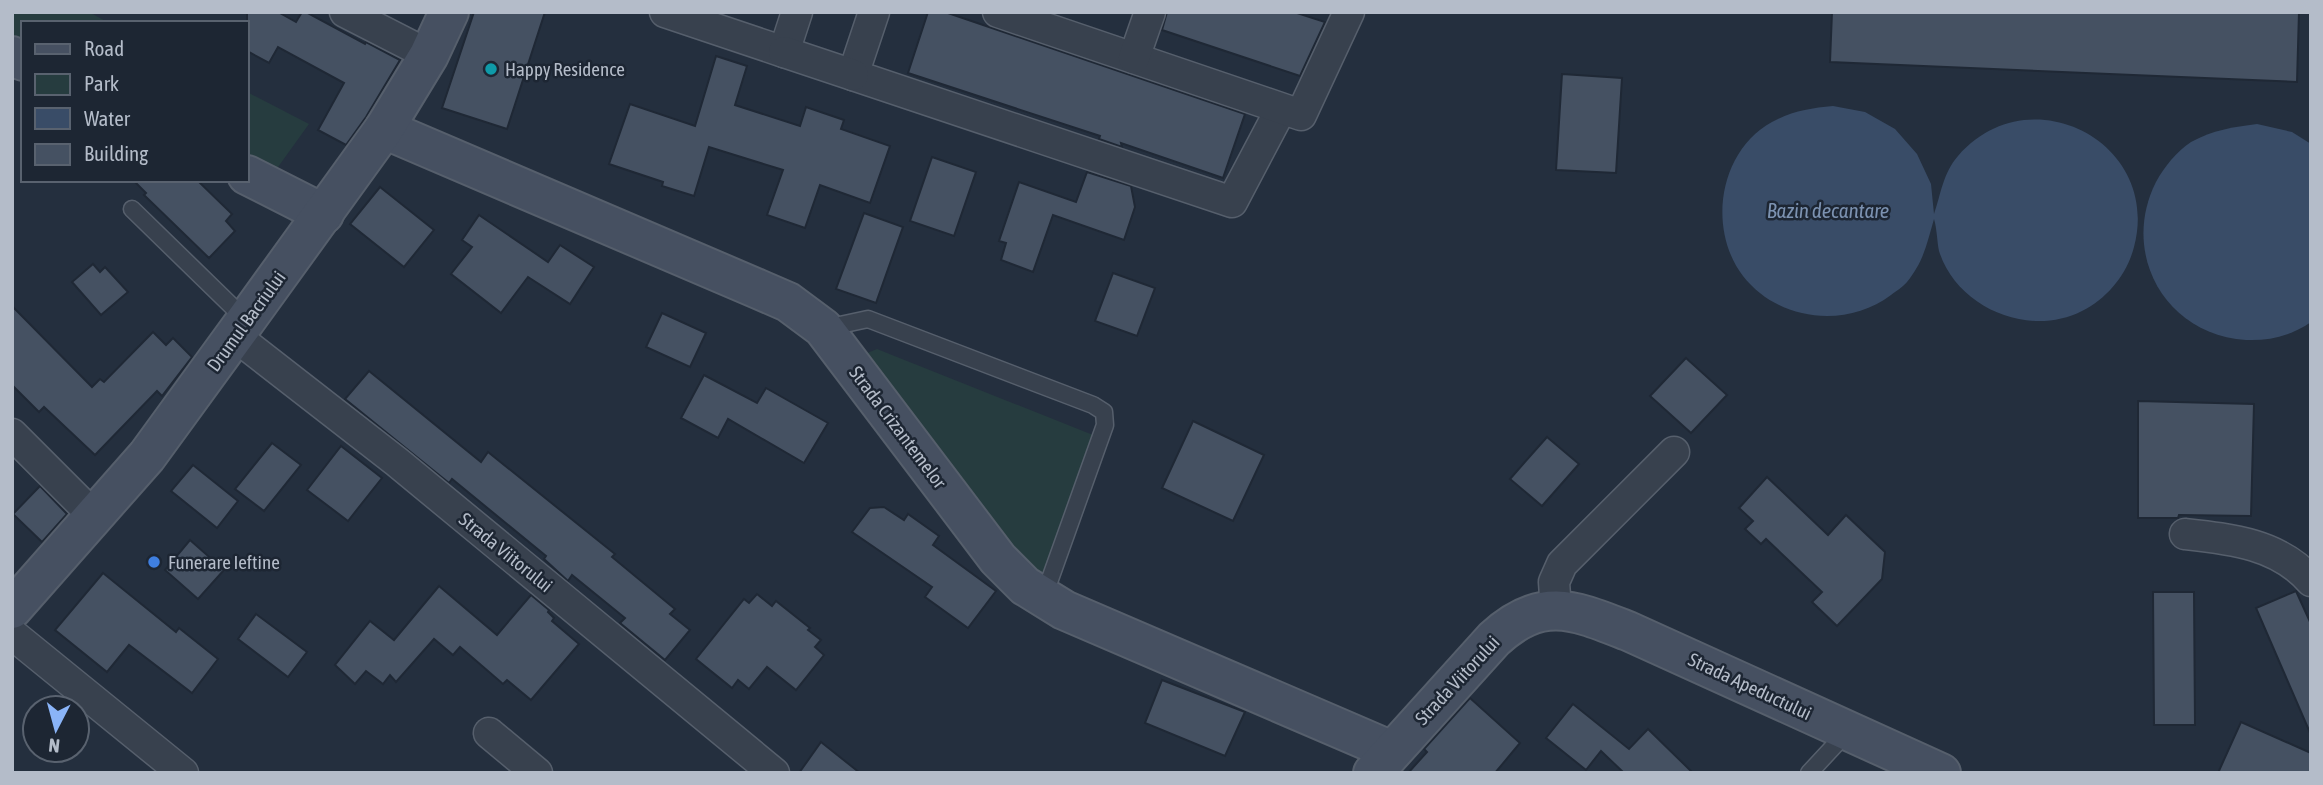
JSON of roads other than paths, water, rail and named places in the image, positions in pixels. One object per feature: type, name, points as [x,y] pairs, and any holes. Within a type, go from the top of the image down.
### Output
[{"type":"street","points":[[345,12],[429,55]]},
{"type":"street","name":"Drumul Bacriului","points":[[12,609],[147,456],[324,215],[384,130],[429,55],[449,12]]},
{"type":"street","points":[[665,12],[1232,202],[1281,109]]},
{"type":"street","points":[[784,52],[797,12]]},
{"type":"street","points":[[853,75],[874,12]]},
{"type":"street","points":[[998,12],[1301,115],[1348,12]]},
{"type":"street","points":[[1134,58],[1150,12]]},
{"type":"street","name":"Strada Crizantemelor","points":[[384,130],[788,302],[823,328],[1005,566],[1025,586],[1064,610],[1382,762]]},
{"type":"street","points":[[248,176],[324,215]]},
{"type":"street","name":"Strada Viitorului","points":[[241,328],[397,463],[774,773]]},
{"type":"street","points":[[12,434],[95,517]]},
{"type":"street","points":[[1556,610],[1554,582],[1562,564],[1674,452]]},
{"type":"street","points":[[2185,534],[2232,540],[2268,550],[2297,566],[2311,581]]},
{"type":"street","name":"Strada Viitorului","points":[[1382,762],[1512,623],[1537,612],[1556,610]]},
{"type":"street","name":"Strada Apeductului","points":[[1556,610],[1589,616],[1628,631],[1941,773]]},
{"type":"street","points":[[12,634],[183,773]]},
{"type":"street","points":[[489,733],[537,773]]},
{"type":"lane","points":[[132,209],[241,328]]},
{"type":"lane","points":[[823,328],[868,319],[1081,400],[1104,412],[1105,425],[1043,598]]},
{"type":"lane","points":[[1809,773],[1848,731]]},
{"type":"water","name":"Bazin decantare","points":[[1833,106],[1865,112],[1895,129],[1917,154],[1931,184],[1934,214],[1953,163],[1987,132],[2019,121],[2052,121],[2083,131],[2109,150],[2128,177],[2137,210],[2134,247],[2127,267],[2108,292],[2082,311],[2061,319],[2018,319],[1978,302],[1961,288],[1948,271],[1939,251],[1934,219],[1924,252],[1913,274],[1891,295],[1873,306],[1834,316],[1793,311],[1775,303],[1743,276],[1732,257],[1722,214],[1730,171],[1740,152],[1754,135],[1772,122],[1802,111]]},
{"type":"water","points":[[2257,124],[2292,132],[2311,144],[2311,322],[2280,337],[2246,340],[2217,335],[2193,323],[2172,307],[2157,286],[2147,262],[2143,236],[2146,209],[2156,182],[2176,155],[2191,142],[2207,135]]},
{"type":"place","name":"Happy Residence","points":[[491,69]]},
{"type":"place","name":"Funerare Ieftine","points":[[154,562]]}]
